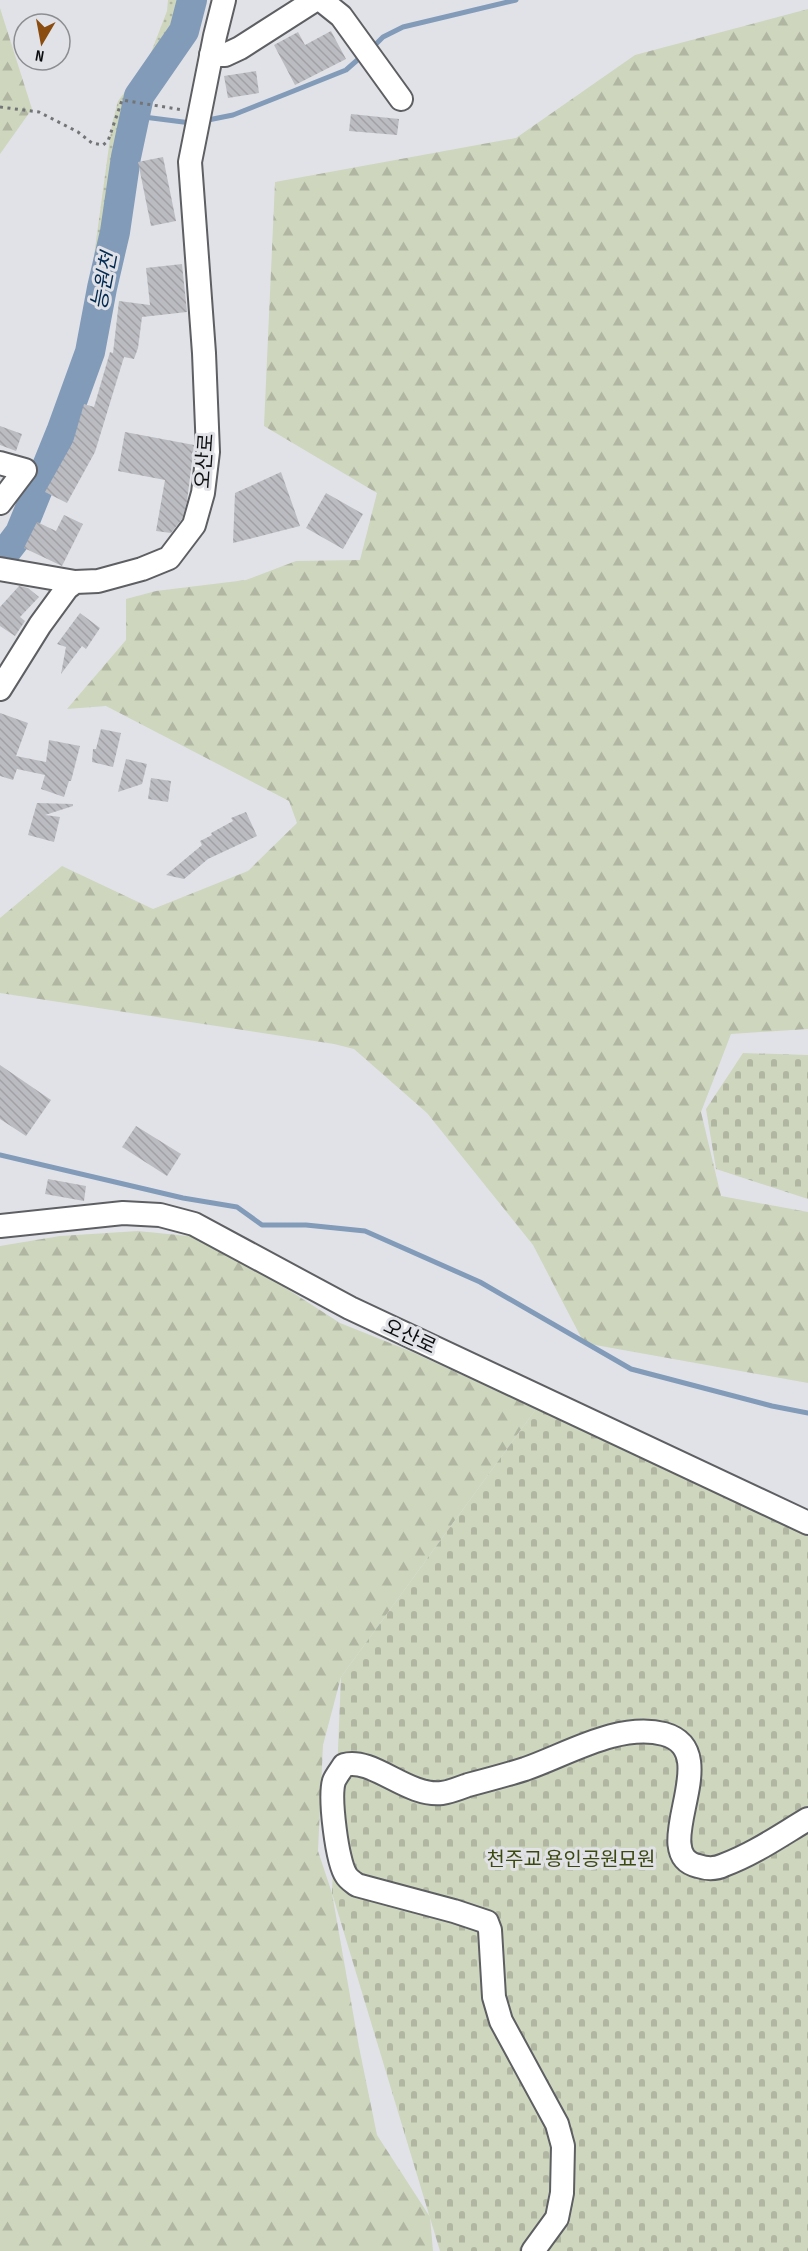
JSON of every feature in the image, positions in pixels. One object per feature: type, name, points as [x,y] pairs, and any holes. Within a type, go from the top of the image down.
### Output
[{"type":"street","points":[[203,99],[224,0]]},
{"type":"street","points":[[211,55],[225,55],[240,48],[315,0]]},
{"type":"street","points":[[321,0],[341,16],[401,99]]},
{"type":"street","name":"오산로","points":[[6,570],[75,582],[98,581],[142,569],[170,558],[194,525],[203,493],[208,452],[204,353],[190,162],[203,99]]},
{"type":"street","points":[[0,463],[25,470],[0,503]]},
{"type":"street","points":[[0,689],[40,625],[67,588],[75,582]]},
{"type":"street","name":"오산로","points":[[0,1226],[123,1213],[160,1215],[194,1224],[350,1308],[808,1523]]},
{"type":"street","points":[[533,2251],[557,2218],[562,2193],[562,2146],[557,2124],[501,2020],[494,1997],[490,1930],[487,1922],[357,1885],[346,1876],[339,1856],[333,1815],[334,1782],[344,1764],[352,1762],[362,1764],[419,1790],[441,1793],[525,1769],[599,1739],[631,1732],[664,1734],[680,1743],[688,1756],[689,1779],[680,1825],[679,1845],[684,1858],[692,1865],[706,1869],[722,1866],[750,1853],[808,1819]]},
{"type":"path","points":[[0,107],[39,112],[78,132],[92,143],[104,145],[108,141],[122,100],[181,111],[203,99]]},
{"type":"green space","points":[[168,0],[188,0],[181,29],[137,95],[122,161],[112,235],[88,350],[37,484],[25,487],[72,379],[84,329],[112,124],[118,101],[147,63],[167,11]]},
{"type":"green space","points":[[195,0],[201,0],[188,39],[151,96],[148,113],[139,113],[142,97],[185,34]]},
{"type":"green space","points":[[0,8],[12,46],[12,72],[20,72],[32,109],[0,154]]},
{"type":"green space","points":[[808,9],[808,1029],[731,1034],[701,1112],[721,1196],[808,1212],[808,1383],[584,1343],[533,1245],[427,1113],[354,1049],[334,1044],[0,993],[0,918],[62,866],[153,909],[248,871],[297,823],[289,801],[106,706],[67,709],[126,640],[126,599],[156,591],[246,580],[296,561],[360,560],[377,493],[264,426],[275,182],[516,138],[635,55]]},
{"type":"green space","points":[[141,122],[147,123],[139,137],[130,171],[118,270],[102,351],[93,379],[66,442],[39,495],[39,488],[93,351],[103,288],[118,229],[135,126]]},
{"type":"green space","points":[[743,1053],[808,1055],[808,1199],[716,1169],[706,1109]]},
{"type":"green space","points":[[138,1231],[208,1238],[340,1323],[410,1351],[536,1409],[341,1677],[323,1745],[318,1851],[332,1893],[377,2135],[430,2217],[433,2251],[0,2251],[0,1246],[60,1236]]},
{"type":"green space","name":"천주교 용인공원묘원","points":[[548,1400],[808,1523],[808,2251],[440,2251],[332,1893],[341,1677],[536,1409]]},
{"type":"water","points":[[38,486],[36,499],[15,556],[0,545],[0,537],[24,501],[26,488]]},
{"type":"building","points":[[331,31],[346,59],[295,85],[274,45],[298,32],[305,45]]},
{"type":"building","points":[[256,71],[259,93],[228,98],[224,76]]},
{"type":"building","points":[[351,114],[399,119],[397,135],[349,131]]},
{"type":"building","points":[[163,157],[176,221],[151,226],[138,162]]},
{"type":"building","points":[[182,264],[187,312],[142,317],[138,348],[134,359],[124,357],[95,452],[67,503],[45,492],[73,442],[84,404],[94,407],[110,352],[113,353],[119,301],[150,305],[146,268]]},
{"type":"building","points":[[0,426],[22,434],[16,451],[0,445]]},
{"type":"building","points":[[125,432],[194,445],[187,501],[182,519],[171,533],[156,531],[165,480],[118,471]]},
{"type":"building","points":[[281,472],[300,526],[233,543],[235,493]]},
{"type":"building","points":[[326,493],[363,514],[343,549],[306,528]]},
{"type":"building","points":[[64,515],[83,524],[62,566],[24,548],[37,522],[56,531]]},
{"type":"building","points":[[19,586],[28,588],[39,597],[20,617],[25,621],[15,636],[0,626],[0,607]]},
{"type":"building","points":[[80,613],[100,628],[86,649],[82,646],[61,674],[66,647],[57,644]]},
{"type":"building","points":[[0,713],[28,723],[16,756],[46,762],[49,740],[80,746],[71,781],[69,781],[64,797],[41,789],[45,775],[17,769],[13,780],[0,776]]},
{"type":"building","points":[[101,729],[121,733],[113,767],[92,762],[93,749],[96,749]]},
{"type":"building","points":[[126,759],[147,764],[142,784],[118,792]]},
{"type":"building","points":[[151,778],[171,781],[168,802],[148,799]]},
{"type":"building","points":[[37,803],[73,804],[73,806],[45,815],[60,817],[54,842],[28,835]]},
{"type":"building","points":[[246,812],[257,836],[208,859],[184,879],[166,875],[202,845],[200,841],[233,821],[231,818]]},
{"type":"building","points":[[0,1065],[51,1100],[26,1136],[0,1119]]},
{"type":"building","points":[[136,1126],[181,1154],[167,1176],[122,1147]]},
{"type":"building","points":[[48,1179],[86,1186],[84,1201],[45,1194]]},
{"type":"waterway","name":"능원천","points":[[0,559],[20,533],[61,432],[90,352],[115,232],[126,157],[139,96],[184,31],[192,0]]},
{"type":"waterway","points":[[372,48],[383,37],[403,27],[516,0]]},
{"type":"waterway","points":[[203,121],[233,115],[346,70],[362,56]]},
{"type":"waterway","points":[[136,116],[191,123]]},
{"type":"waterway","points":[[0,1155],[183,1198],[237,1207],[262,1225],[306,1225],[365,1231],[480,1282],[631,1369],[772,1406],[808,1413]]}]
